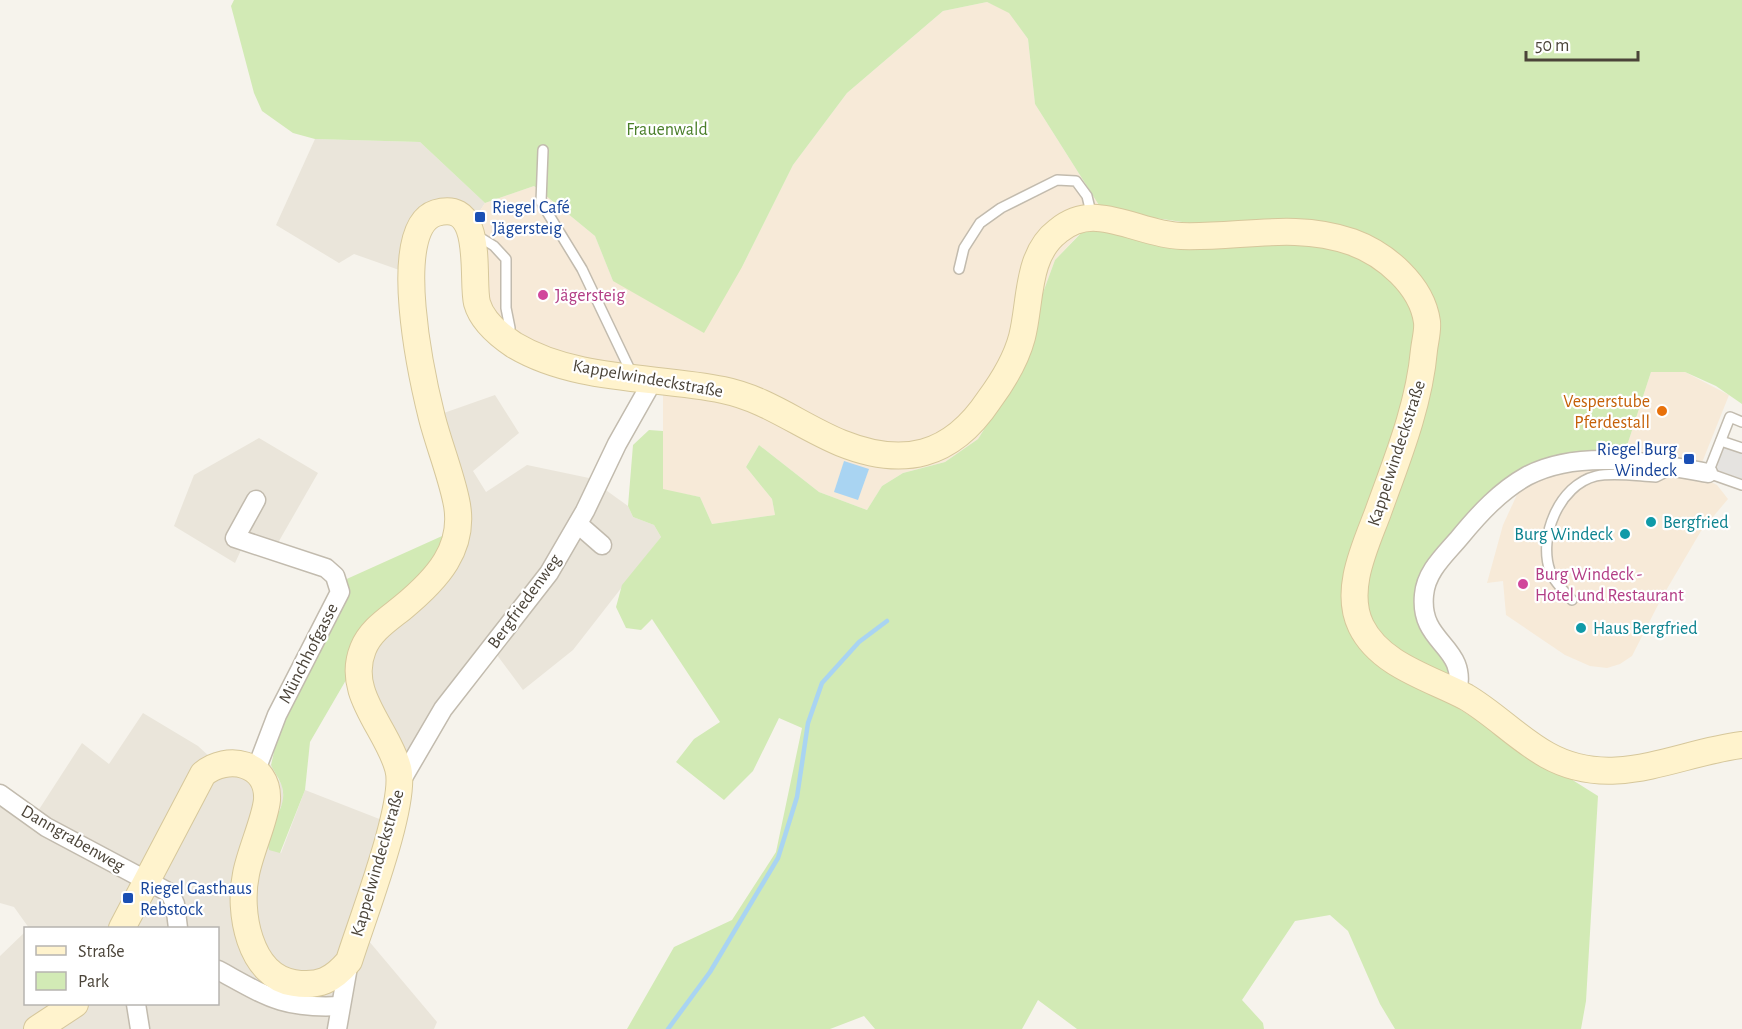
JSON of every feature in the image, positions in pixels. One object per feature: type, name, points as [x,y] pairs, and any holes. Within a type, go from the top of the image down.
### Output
[{"type":"street","name":"Kappelwindeckstraße","points":[[256,770],[263,779],[267,802],[250,857],[243,896],[253,948],[262,965],[272,976],[303,985],[323,983],[336,976],[348,961],[389,835],[401,781],[392,751],[363,698],[358,676],[360,655],[367,639],[380,625],[434,580],[454,547],[459,526],[458,506],[431,415],[418,354],[411,273],[413,252],[419,232],[425,221],[433,214],[453,214],[467,224],[471,232],[478,307],[485,319],[505,339],[539,357],[643,381],[722,390],[758,399],[839,442],[877,455],[902,457],[937,448],[965,431],[978,417],[1014,358],[1023,334],[1035,266],[1046,243],[1060,228],[1092,217],[1156,233],[1182,236],[1280,230],[1308,232],[1341,238],[1366,248],[1395,268],[1412,285],[1427,320],[1423,367],[1403,444],[1362,555],[1355,585],[1356,608],[1362,629],[1383,653],[1410,671],[1483,707],[1549,756],[1577,768],[1626,772],[1742,745]]},
{"type":"street","name":"Bergfriedenweg","points":[[401,781],[443,709],[549,573],[578,524],[643,381]]},
{"type":"street","points":[[1457,693],[1461,676],[1455,657],[1430,628],[1424,615],[1424,595],[1428,576],[1493,501],[1528,476],[1561,466],[1612,461],[1669,466],[1708,473]]},
{"type":"street","name":"Münchhofgasse","points":[[256,500],[235,538],[326,568],[335,576],[340,592],[277,715],[256,770]]},
{"type":"street","points":[[578,524],[602,545]]},
{"type":"street","points":[[123,927],[202,774],[214,765],[228,762],[244,764],[256,770]]},
{"type":"street","name":"Danngrabenweg","points":[[0,794],[46,827],[170,892],[175,904],[178,927]]},
{"type":"street","points":[[337,1029],[348,961]]},
{"type":"street","points":[[219,971],[270,999],[308,1008],[340,1006]]},
{"type":"street","points":[[37,1029],[73,1005]]},
{"type":"street","points":[[136,1005],[140,1029]]},
{"type":"lane","points":[[543,150],[541,202],[582,269],[643,381]]},
{"type":"lane","points":[[959,269],[964,248],[980,223],[1001,208],[1057,180],[1076,181],[1087,196],[1092,217]]},
{"type":"lane","points":[[1742,422],[1730,417],[1708,473],[1742,485]]},
{"type":"lane","points":[[1721,441],[1742,448]]},
{"type":"lane","points":[[1572,600],[1550,573],[1546,553],[1557,508],[1582,481],[1597,476],[1656,477],[1664,473],[1669,466]]},
{"type":"shaded area","points":[[987,2],[1009,12],[1028,39],[1035,104],[1102,210],[1055,260],[1005,396],[978,439],[945,462],[903,473],[882,486],[867,510],[819,492],[759,445],[746,467],[772,499],[775,515],[712,524],[700,497],[663,490],[663,391],[498,344],[468,229],[485,203],[534,186],[595,236],[613,281],[742,267],[793,165],[847,93],[943,11]]},
{"type":"shaded area","points":[[315,139],[420,142],[485,203],[468,229],[443,223],[432,229],[422,247],[419,277],[354,254],[339,263],[276,225]]},
{"type":"shaded area","points":[[1651,372],[1685,372],[1729,395],[1697,475],[1717,485],[1728,499],[1701,531],[1661,599],[1632,656],[1620,664],[1607,668],[1590,666],[1565,655],[1506,615],[1503,581],[1487,583],[1503,525],[1521,486],[1531,480],[1623,458]]},
{"type":"shaded area","points":[[495,395],[519,433],[473,471],[486,492],[527,465],[589,478],[628,506],[633,517],[654,525],[661,537],[573,650],[523,690],[494,651],[431,737],[413,781],[388,770],[377,742],[367,627],[451,532],[441,414]]},
{"type":"shaded area","points":[[259,438],[318,473],[271,555],[242,548],[235,563],[174,526],[194,475]]},
{"type":"shaded area","points":[[1724,446],[1742,453],[1742,479],[1715,469]]},
{"type":"shaded area","points":[[143,713],[198,746],[211,758],[247,755],[271,765],[282,786],[284,800],[266,840],[281,853],[305,790],[400,827],[368,940],[437,1022],[434,1029],[0,1029],[0,956],[24,933],[24,1005],[219,1005],[219,927],[28,927],[14,907],[0,903],[0,784],[38,811],[82,743],[109,764]]},
{"type":"green space","name":"Frauenwald","points":[[234,0],[1742,0],[1742,404],[1716,386],[1685,372],[1651,372],[1623,458],[1524,473],[1419,595],[1450,660],[1453,705],[1598,796],[1586,1001],[1581,1029],[1395,1029],[1380,1004],[1348,931],[1330,915],[1295,921],[1242,1000],[1263,1023],[1264,1029],[1077,1029],[1038,1000],[1022,1029],[875,1029],[864,1016],[830,1029],[627,1029],[674,947],[732,920],[776,852],[802,728],[779,718],[753,771],[724,800],[676,762],[694,739],[720,722],[652,619],[641,630],[626,628],[616,607],[622,585],[661,537],[654,525],[633,517],[628,506],[633,445],[649,430],[663,431],[663,489],[700,497],[712,524],[775,515],[772,499],[746,467],[759,445],[819,492],[867,510],[882,486],[903,473],[945,462],[978,439],[1005,396],[1055,260],[1086,228],[1290,236],[1335,246],[1379,264],[1438,307],[1414,271],[1351,234],[1209,226],[1102,210],[1035,104],[1028,39],[1009,13],[987,2],[943,11],[847,93],[793,165],[742,267],[704,333],[613,281],[595,236],[534,186],[485,203],[420,142],[315,139],[293,133],[262,111],[254,93],[231,6]]},
{"type":"green space","points":[[451,532],[440,558],[353,668],[310,742],[305,790],[280,853],[269,850],[269,834],[283,795],[281,784],[271,765],[282,717],[340,582]]},
{"type":"water","points":[[844,461],[869,469],[858,500],[834,492]]},
{"type":"waterway","points":[[668,1029],[710,972],[778,858],[797,797],[808,723],[822,683],[859,642],[887,621]]},
{"type":"place","name":"Riegel Café Jägersteig","points":[[480,217]]},
{"type":"place","name":"Jägersteig","points":[[543,295]]},
{"type":"place","name":"Vesperstube Pferdestall","points":[[1662,411]]},
{"type":"place","name":"Riegel Burg Windeck","points":[[1689,459]]},
{"type":"place","name":"Bergfried","points":[[1651,522]]},
{"type":"place","name":"Burg Windeck","points":[[1625,534]]},
{"type":"place","name":"Burg Windeck - Hotel und Restaurant","points":[[1523,584]]},
{"type":"place","name":"Haus Bergfried","points":[[1581,628]]},
{"type":"place","name":"Riegel Gasthaus Rebstock","points":[[128,898]]}]
